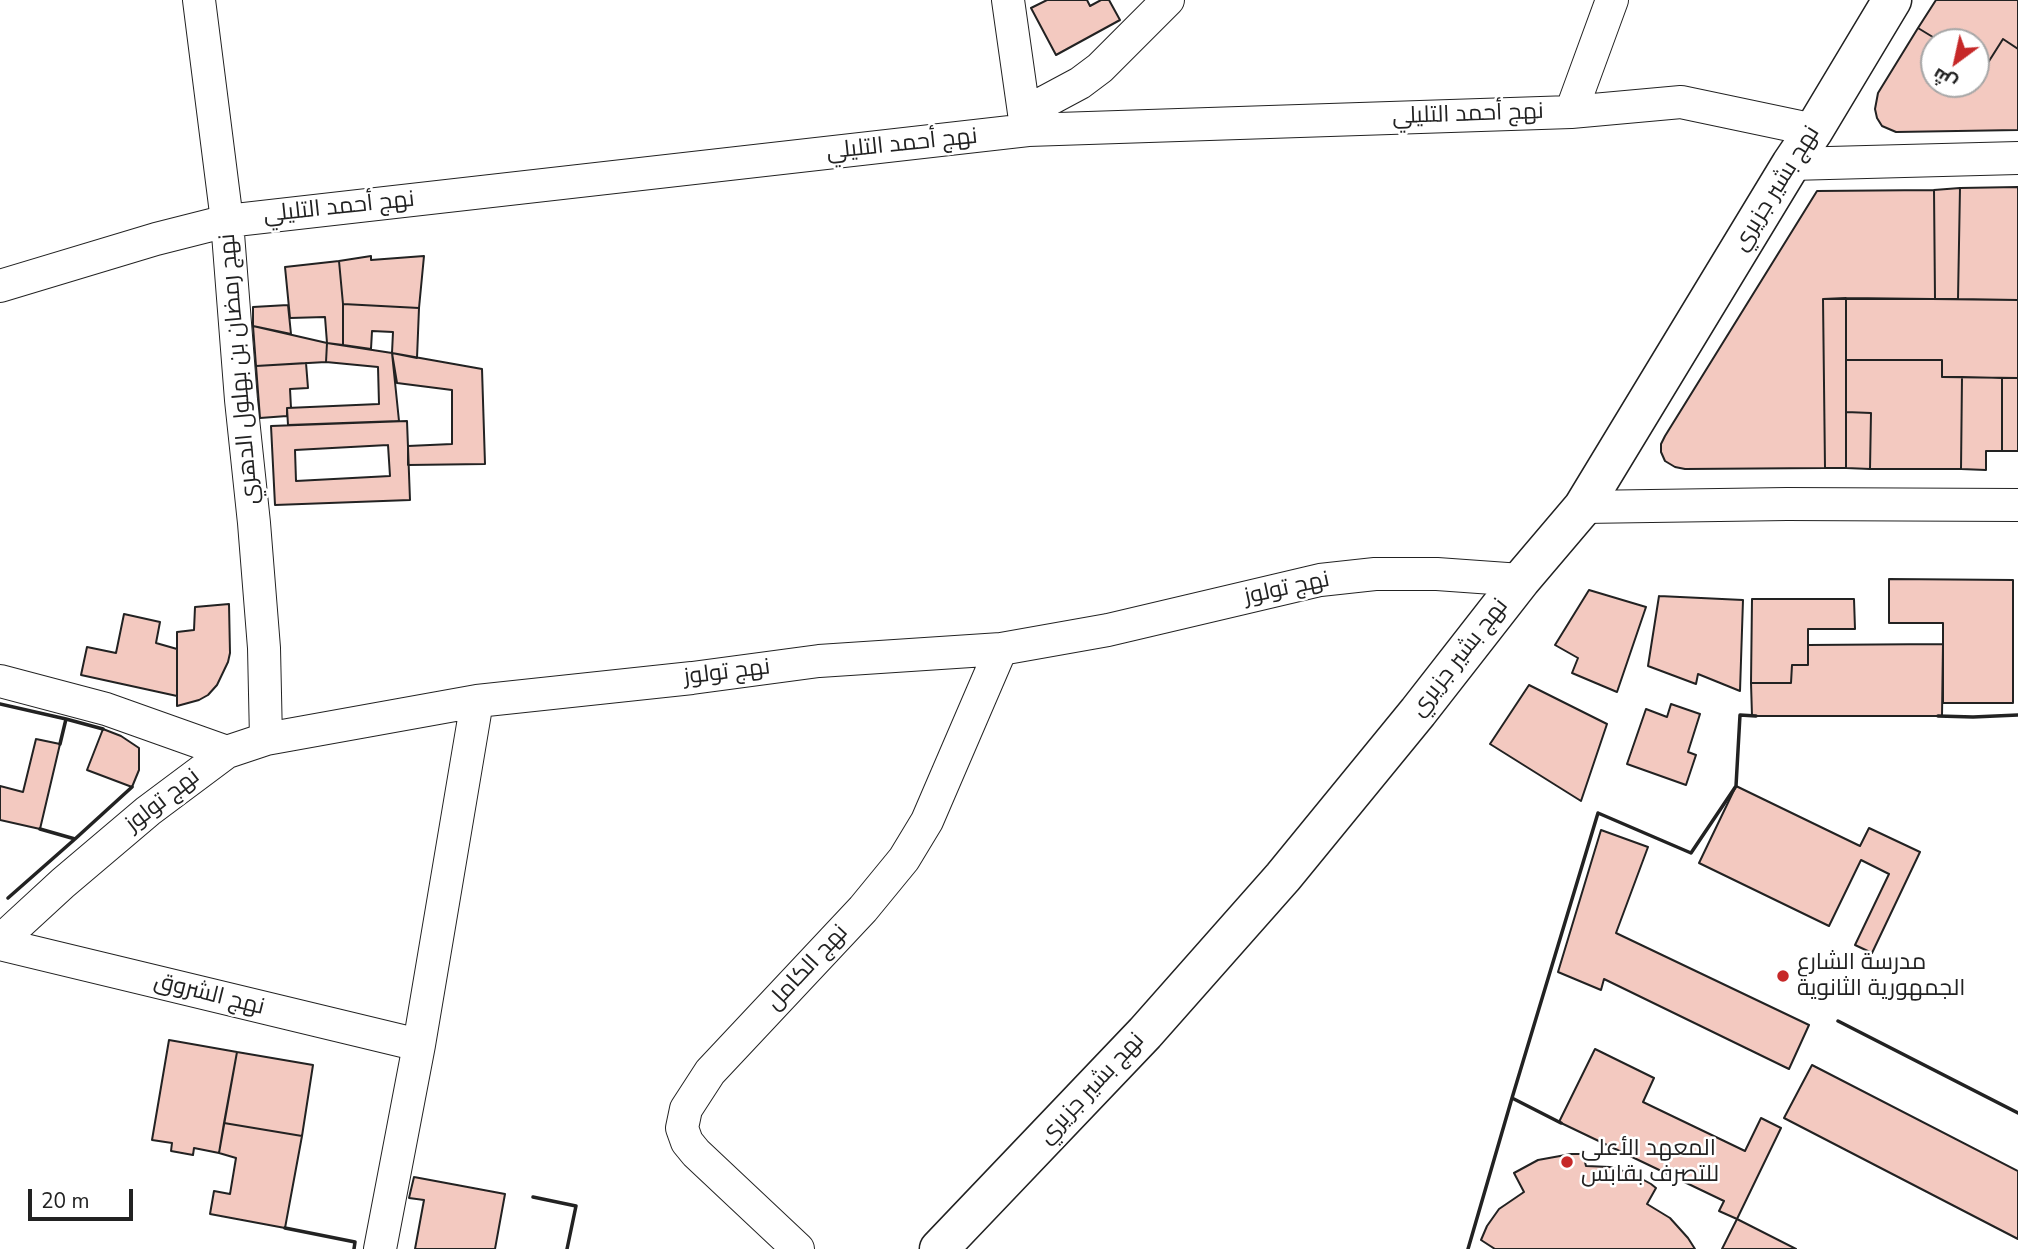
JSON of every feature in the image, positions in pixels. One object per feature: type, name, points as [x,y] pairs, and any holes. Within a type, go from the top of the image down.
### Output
[{"type":"street","name":"نهج رمضان بن بهلول الدهري","points":[[199,0],[227,221],[264,648],[266,739]]},
{"type":"street","points":[[1008,0],[1026,122],[1100,68],[1168,0]]},
{"type":"street","points":[[1571,112],[1612,0]]},
{"type":"street","name":"نهج بشير جزيري","points":[[939,1249],[1145,1033],[1283,877],[1418,712],[1521,580],[1583,507],[1892,0]]},
{"type":"street","name":"نهج أحمد التليلي","points":[[0,286],[156,239],[227,221],[1026,122],[1571,112],[1681,103],[1814,130]]},
{"type":"street","points":[[1791,164],[2018,158]]},
{"type":"street","points":[[1583,507],[2018,505]]},
{"type":"street","name":"نهج تولوز","points":[[0,942],[63,883],[148,811],[227,752],[266,739],[477,701],[692,678],[819,661],[1001,649],[1108,630],[1320,580],[1375,574],[1412,574],[1521,580]]},
{"type":"street","name":"نهج الكامل","points":[[798,1249],[687,1142],[682,1128],[686,1109],[710,1072],[863,909],[904,859],[927,821],[1001,649]]},
{"type":"street","points":[[0,681],[106,709],[227,752]]},
{"type":"street","points":[[380,1249],[419,1045],[477,701]]},
{"type":"street","name":"نهج الشروق","points":[[0,942],[419,1045]]},
{"type":"building","points":[[1047,0],[1087,0],[1090,6],[1101,0],[1109,0],[1120,20],[1056,55],[1031,8]]},
{"type":"building","points":[[1936,0],[2018,0],[2018,49],[2003,39],[1990,60],[1990,28],[1918,28]]},
{"type":"building","points":[[1918,28],[1920,98],[1990,98],[1990,60],[2003,39],[2018,49],[2018,130],[1896,132],[1882,126],[1877,118],[1875,109],[1878,93]]},
{"type":"building","points":[[2018,187],[2018,300],[1958,299],[1960,188]]},
{"type":"building","points":[[1960,188],[1958,299],[1935,299],[1934,190]]},
{"type":"building","points":[[1934,190],[1935,299],[1823,299],[1825,468],[1685,469],[1665,461],[1661,444],[1665,436],[1817,191]]},
{"type":"building","points":[[371,256],[371,260],[424,256],[419,308],[343,304],[339,261]]},
{"type":"building","points":[[339,261],[343,345],[327,343],[325,317],[290,318],[285,267]]},
{"type":"building","points":[[1846,298],[2018,300],[2018,378],[1942,377],[1942,360],[1846,360]]},
{"type":"building","points":[[1846,298],[1846,468],[1825,468],[1823,299]]},
{"type":"building","points":[[343,304],[419,308],[417,358],[392,353],[393,332],[372,331],[371,349],[343,345]]},
{"type":"building","points":[[288,305],[291,334],[253,326],[253,307]]},
{"type":"building","points":[[253,326],[327,343],[326,362],[256,366]]},
{"type":"building","points":[[327,343],[392,353],[399,421],[288,425],[287,408],[379,404],[378,367],[326,362]]},
{"type":"building","points":[[392,353],[482,369],[485,464],[408,465],[408,446],[452,444],[452,390],[397,383]]},
{"type":"building","points":[[1846,360],[1942,360],[1942,377],[1962,377],[1961,469],[1870,469],[1871,413],[1846,412]]},
{"type":"building","points":[[306,363],[308,388],[290,389],[291,408],[287,408],[287,416],[260,418],[256,366]]},
{"type":"building","points":[[1962,377],[2002,378],[2002,451],[1986,451],[1986,470],[1961,469]]},
{"type":"building","points":[[2002,378],[2018,378],[2018,451],[2002,451]]},
{"type":"building","points":[[1846,412],[1871,413],[1870,469],[1846,468]]},
{"type":"building","points":[[407,421],[410,500],[275,505],[271,426]],"holes":[[[388,445],[390,476],[296,481],[295,450]]]},
{"type":"building","points":[[1889,579],[2013,580],[2013,703],[1943,703],[1943,623],[1889,623]]},
{"type":"building","points":[[1589,590],[1646,607],[1617,692],[1572,673],[1578,658],[1555,645]]},
{"type":"building","points":[[1659,596],[1743,600],[1740,691],[1698,674],[1696,684],[1648,666]]},
{"type":"building","points":[[1752,599],[1854,599],[1855,629],[1808,629],[1808,665],[1792,665],[1791,683],[1751,683]]},
{"type":"building","points":[[229,604],[230,653],[217,685],[199,700],[177,706],[177,632],[194,630],[195,607]]},
{"type":"building","points":[[124,614],[160,622],[156,643],[177,649],[177,696],[81,675],[87,647],[116,653]]},
{"type":"building","points":[[1943,644],[1942,716],[1752,716],[1751,683],[1791,683],[1792,665],[1808,665],[1808,645]]},
{"type":"building","points":[[1529,685],[1607,724],[1581,801],[1490,744]]},
{"type":"building","points":[[1671,704],[1700,714],[1688,752],[1696,755],[1686,785],[1627,764],[1646,709],[1667,717]]},
{"type":"building","points":[[103,729],[121,736],[139,748],[139,770],[132,787],[87,770]]},
{"type":"building","points":[[36,739],[60,744],[40,829],[0,820],[0,786],[23,792]]},
{"type":"building","points":[[1736,786],[1860,846],[1869,828],[1920,852],[1872,953],[1855,945],[1889,874],[1861,860],[1829,926],[1699,863]]},
{"type":"building","points":[[1601,830],[1648,847],[1616,933],[1809,1025],[1789,1069],[1604,979],[1601,990],[1558,972]]},
{"type":"building","points":[[169,1040],[237,1052],[219,1153],[194,1148],[193,1155],[171,1151],[172,1143],[152,1140]]},
{"type":"building","points":[[1595,1049],[1654,1078],[1643,1102],[1745,1151],[1761,1118],[1781,1128],[1737,1219],[1719,1211],[1724,1201],[1559,1122]]},
{"type":"building","points":[[237,1052],[313,1065],[302,1136],[224,1123]]},
{"type":"building","points":[[1812,1065],[2018,1171],[2018,1239],[1784,1118]]},
{"type":"building","points":[[224,1123],[302,1136],[285,1228],[210,1214],[214,1191],[230,1194],[236,1158],[219,1153]]},
{"type":"building","points":[[1583,1154],[1586,1166],[1610,1167],[1633,1174],[1651,1184],[1656,1188],[1647,1204],[1670,1218],[1695,1249],[1495,1249],[1481,1240],[1499,1209],[1524,1192],[1514,1173],[1538,1160]]},
{"type":"building","points":[[414,1177],[505,1194],[495,1249],[415,1249],[424,1200],[409,1198]]},
{"type":"building","points":[[1737,1219],[1796,1249],[1722,1249]]},
{"type":"wall","points":[[0,704],[66,719],[60,744]]},
{"type":"wall","points":[[1561,1123],[1512,1098],[1598,813],[1691,853],[1736,786],[1740,715],[1756,716]]},
{"type":"wall","points":[[1938,716],[2018,715]]},
{"type":"wall","points":[[66,719],[103,729]]},
{"type":"wall","points":[[40,829],[75,839],[132,787]]},
{"type":"wall","points":[[8,898],[75,839]]},
{"type":"wall","points":[[1838,1021],[2018,1113]]},
{"type":"wall","points":[[1468,1249],[1512,1098]]},
{"type":"wall","points":[[533,1197],[576,1206],[567,1249]]},
{"type":"wall","points":[[285,1228],[355,1242],[354,1249]]},
{"type":"place","name":"مدرسة الشارع الجمهورية الثانوية","points":[[1783,976]]},
{"type":"place","name":"المعهد الأعلى للتصرف بقابس","points":[[1567,1162]]}]
